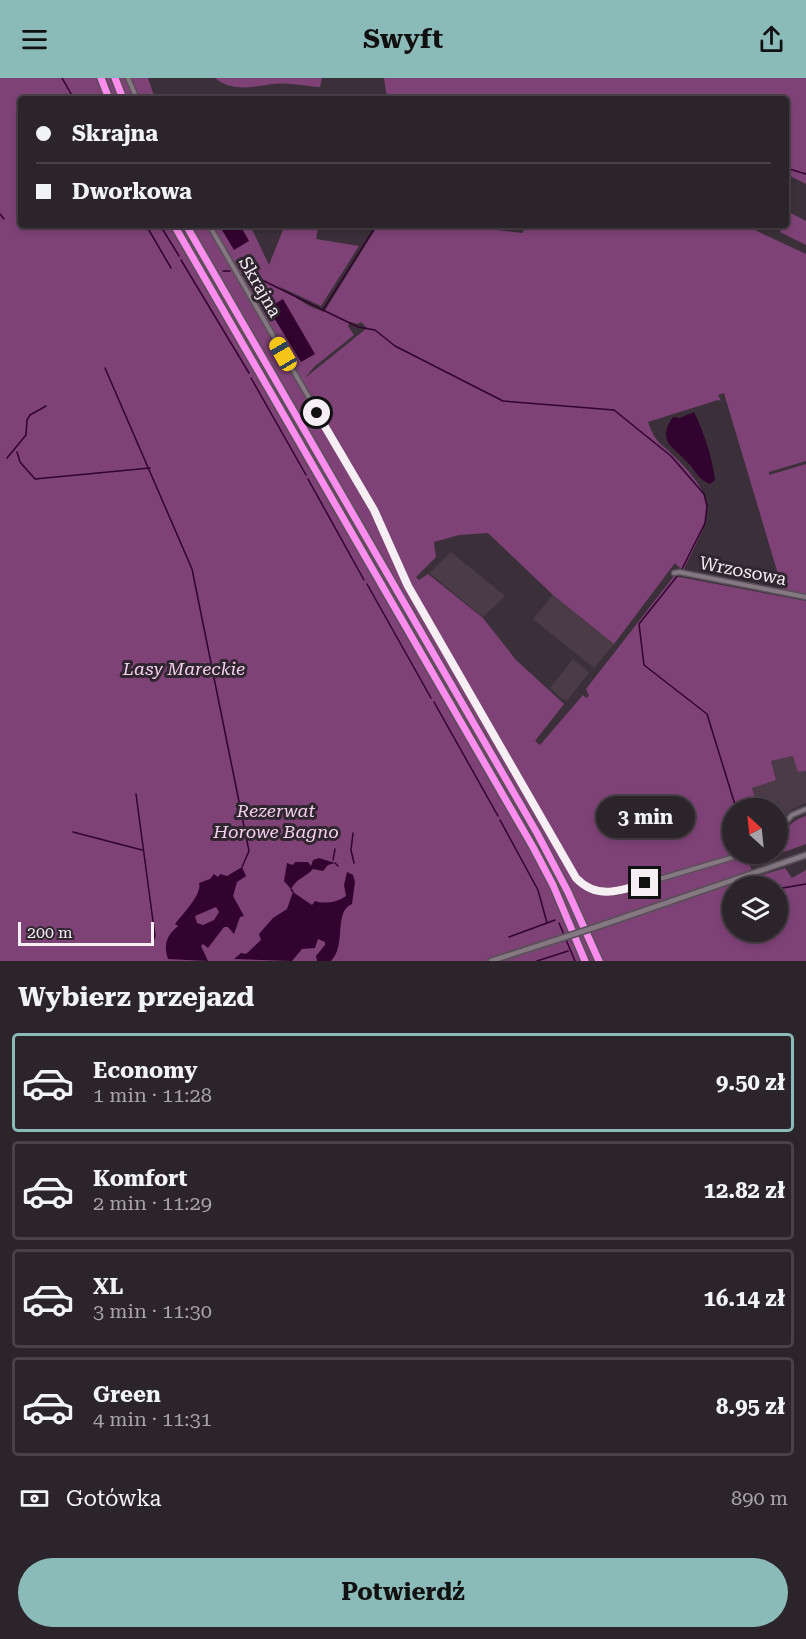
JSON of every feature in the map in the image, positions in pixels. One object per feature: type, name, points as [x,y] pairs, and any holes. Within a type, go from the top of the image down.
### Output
[{"type":"highway","points":[[101,78],[108,96]]},
{"type":"highway","points":[[116,81],[122,96]]},
{"type":"highway","points":[[176,228],[533,847],[553,885],[585,961]]},
{"type":"highway","points":[[188,228],[532,823],[568,892],[598,961]]},
{"type":"street","points":[[128,78],[137,96]]},
{"type":"street","name":"Skrajna","points":[[211,228],[374,510],[408,586],[576,878],[592,890],[616,892],[722,861]]},
{"type":"street","name":"Wrzosowa","points":[[674,573],[679,572],[806,597]]},
{"type":"street","points":[[788,819],[806,809]]},
{"type":"street","points":[[491,961],[806,855]]},
{"type":"shaded area","points":[[221,228],[242,228],[249,241],[234,250]]},
{"type":"shaded area","points":[[283,299],[315,354],[301,362],[268,308]]},
{"type":"shaded area","points":[[694,412],[712,462],[715,480],[710,484],[700,478],[672,448],[666,438],[668,425],[673,417],[680,418]]},
{"type":"shaded area","points":[[451,552],[505,596],[483,617],[429,573]]},
{"type":"shaded area","points":[[553,595],[614,644],[594,668],[533,619]]},
{"type":"shaded area","points":[[573,659],[589,673],[568,699],[564,700],[550,688]]},
{"type":"shaded area","points":[[794,756],[798,772],[806,771],[806,803],[792,809],[788,814],[788,798],[755,798],[752,788],[776,780],[771,761]]},
{"type":"shaded area","points":[[319,858],[335,863],[328,865],[323,871],[313,869],[291,889],[284,881],[287,863],[293,865],[295,862],[308,862],[311,866],[313,860]]},
{"type":"shaded area","points":[[242,867],[246,876],[237,882],[233,896],[244,916],[240,917],[234,934],[228,927],[224,927],[208,948],[203,944],[201,946],[208,961],[168,959],[167,940],[178,926],[175,924],[195,898],[199,883],[210,879],[214,874],[218,877],[220,874],[227,876]],"holes":[[[216,907],[219,912],[214,920],[203,925],[197,923],[195,916]]]},
{"type":"shaded area","points":[[347,872],[353,875],[355,882],[352,904],[343,914],[336,954],[331,961],[317,961],[316,956],[325,945],[325,942],[318,939],[315,948],[302,949],[292,961],[234,959],[241,953],[246,954],[261,940],[259,934],[273,918],[287,909],[293,892],[312,905],[315,901],[330,902],[346,896],[344,885]]},
{"type":"green space","points":[[0,78],[148,78],[154,96],[18,96],[18,228],[251,228],[269,265],[284,228],[318,228],[316,239],[359,246],[321,306],[278,286],[309,306],[324,312],[376,228],[478,228],[523,233],[524,228],[750,228],[806,254],[806,461],[769,472],[769,475],[806,464],[806,595],[783,591],[724,393],[718,395],[721,401],[648,422],[656,439],[690,473],[700,487],[707,511],[705,523],[683,571],[675,563],[614,644],[553,595],[488,533],[459,535],[434,542],[436,557],[416,577],[419,580],[428,574],[483,618],[516,660],[564,704],[535,741],[540,745],[583,695],[586,698],[589,696],[586,689],[674,576],[806,601],[806,771],[798,772],[793,756],[771,761],[776,780],[752,788],[755,798],[722,798],[722,864],[749,864],[755,876],[722,876],[722,942],[788,942],[788,876],[758,876],[785,868],[792,878],[806,870],[806,961],[0,961]],"holes":[[[350,322],[358,324],[361,322],[367,328],[305,378],[314,367],[354,335],[348,326]]]},
{"type":"green space","points":[[215,78],[322,78],[320,87],[284,83],[235,87]]},
{"type":"green space","points":[[384,78],[806,78],[806,184],[789,176],[789,96],[387,96]]},
{"type":"green space","points":[[791,213],[806,221],[806,245],[780,232],[782,228],[789,228]]},
{"type":"green space","points":[[806,816],[806,844],[788,851],[788,826]]},
{"type":"waterway","points":[[62,78],[72,96]]},
{"type":"waterway","points":[[789,169],[806,174]]},
{"type":"waterway","points":[[0,214],[4,219]]},
{"type":"waterway","points":[[148,228],[171,268]]},
{"type":"waterway","points":[[162,228],[179,256]]},
{"type":"waterway","points":[[241,275],[262,280],[323,310],[374,229]]},
{"type":"waterway","points":[[181,260],[249,373]]},
{"type":"waterway","points":[[223,271],[230,271]]},
{"type":"waterway","points":[[323,310],[358,327],[375,330],[395,346],[503,401],[614,410],[671,456],[704,494],[707,506],[705,523],[682,569]]},
{"type":"waterway","points":[[105,368],[192,569],[249,851],[242,867]]},
{"type":"waterway","points":[[251,378],[306,475]]},
{"type":"waterway","points":[[7,458],[26,435],[27,420],[30,415],[46,406]]},
{"type":"waterway","points":[[17,452],[20,462],[35,479],[150,468]]},
{"type":"waterway","points":[[308,479],[364,580]]},
{"type":"waterway","points":[[678,575],[639,624],[644,665],[707,714],[733,798]]},
{"type":"waterway","points":[[367,584],[431,698]]},
{"type":"waterway","points":[[434,702],[498,816]]},
{"type":"waterway","points":[[136,794],[155,936],[152,943]]},
{"type":"waterway","points":[[500,820],[538,890],[547,923],[555,920]]},
{"type":"waterway","points":[[73,832],[142,850]]},
{"type":"waterway","points":[[353,833],[351,850],[354,863]]},
{"type":"waterway","points":[[333,860],[335,849]]},
{"type":"waterway","points":[[335,863],[338,866]]},
{"type":"waterway","points":[[788,887],[806,884]]},
{"type":"waterway","points":[[509,937],[547,923]]},
{"type":"waterway","points":[[559,923],[575,961]]},
{"type":"waterway","points":[[537,961],[568,951]]},
{"type":"route","points":[[317,413],[374,510],[408,586],[514,766],[576,878],[592,890],[607,893],[645,883]]},
{"type":"park label","name":"Lasy Mareckie","points":[[184,669]]},
{"type":"park label","name":"Rezerwat Horowe Bagno","points":[[276,821]]}]
